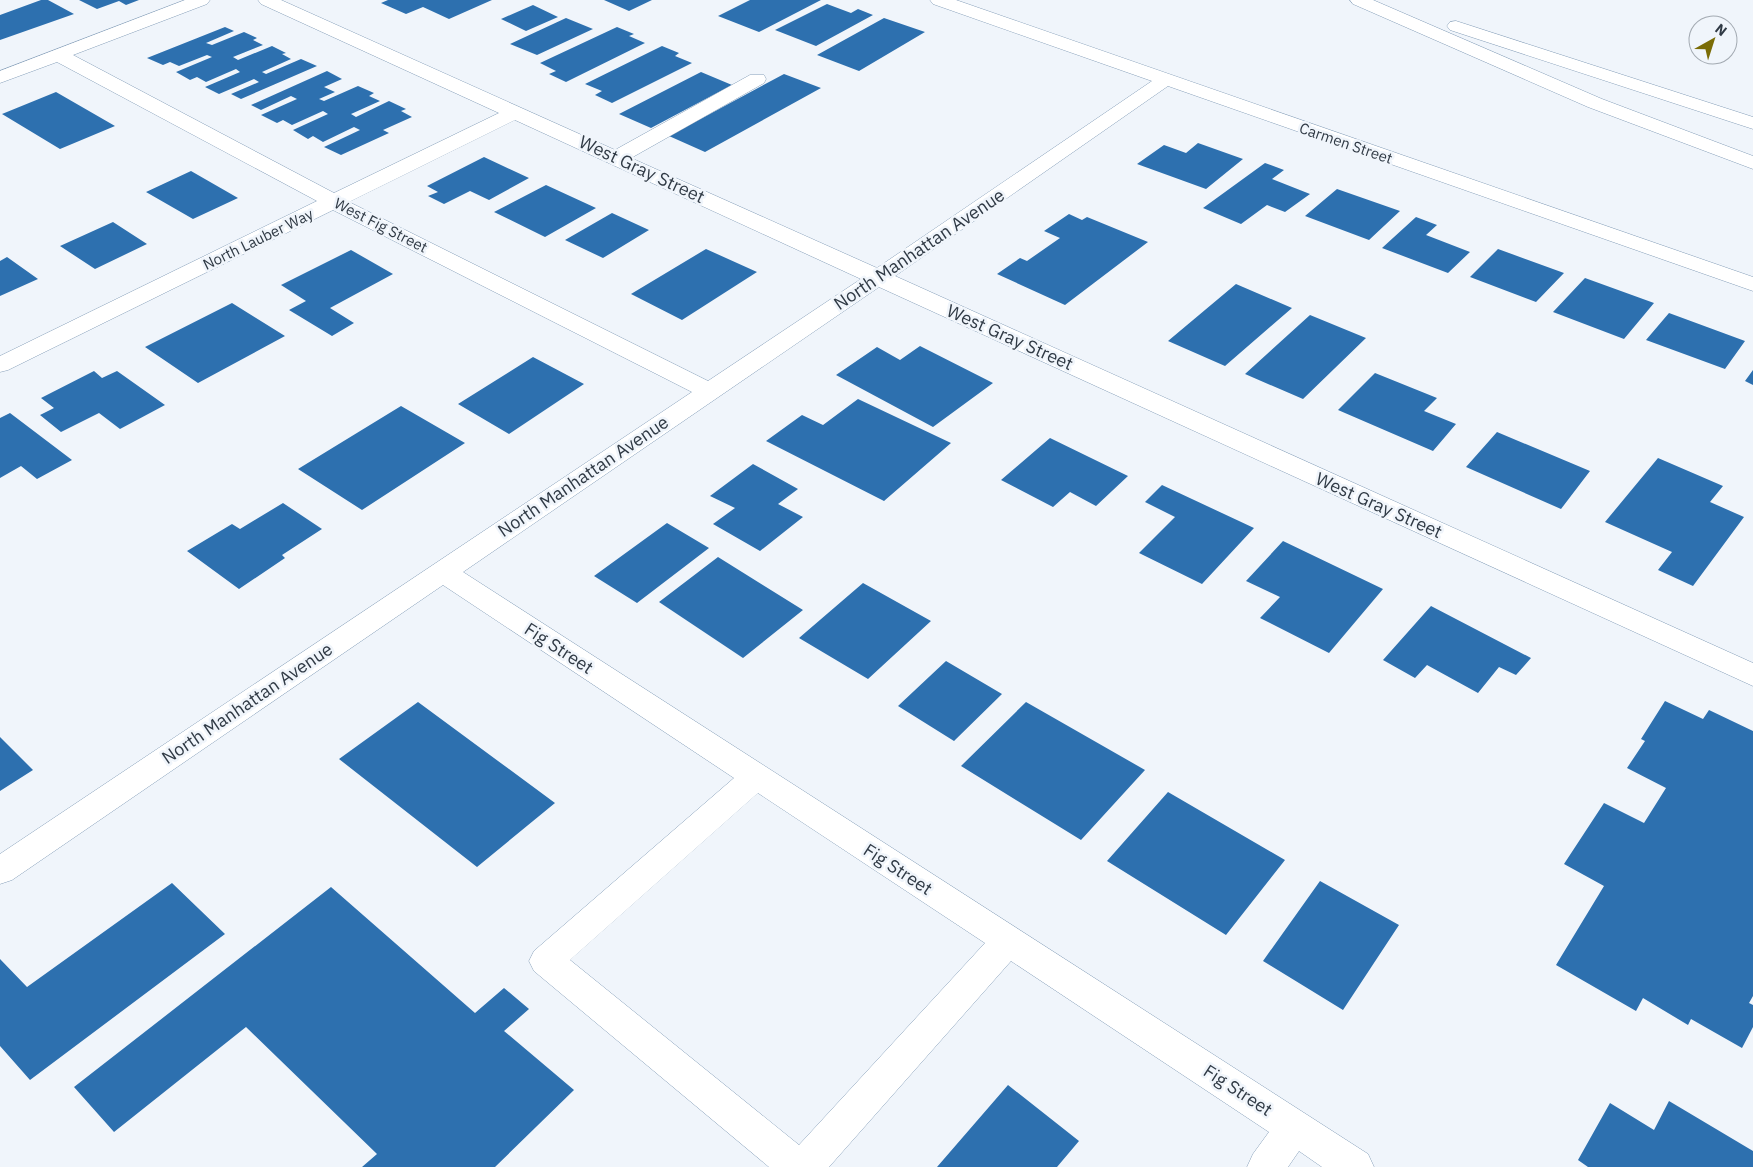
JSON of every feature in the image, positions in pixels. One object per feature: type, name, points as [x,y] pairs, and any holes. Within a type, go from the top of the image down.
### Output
[{"type":"main road","points":[[0,77],[201,0]]},
{"type":"main road","name":"West Gray Street","points":[[268,0],[1753,675]]},
{"type":"main road","name":"Carmen Street","points":[[939,0],[1753,284]]},
{"type":"main road","points":[[1359,0],[1595,103],[1753,163]]},
{"type":"main road","points":[[1379,0],[1549,58],[1753,122]]},
{"type":"main road","name":"West Fig Street","points":[[58,55],[334,202],[708,391]]},
{"type":"main road","points":[[616,158],[757,79]]},
{"type":"main road","name":"North Manhattan Avenue","points":[[0,870],[708,391],[879,278],[1165,80]]},
{"type":"main road","name":"North Lauber Way","points":[[0,365],[516,112]]},
{"type":"main road","name":"Fig Street","points":[[442,571],[1355,1167]]},
{"type":"main road","points":[[756,777],[546,961],[798,1167]]},
{"type":"main road","points":[[804,1167],[1008,941]]},
{"type":"main road","points":[[1266,1167],[1294,1127]]},
{"type":"building","points":[[41,0],[48,0],[74,14],[0,40],[0,15]]},
{"type":"building","points":[[79,0],[139,0],[126,5],[119,1],[97,9]]},
{"type":"building","points":[[388,0],[492,0],[449,19],[423,7],[406,14],[381,3]]},
{"type":"building","points":[[604,0],[652,0],[629,11]]},
{"type":"building","points":[[750,0],[821,0],[759,32],[718,16]]},
{"type":"building","points":[[827,4],[851,13],[858,9],[873,15],[816,46],[775,30]]},
{"type":"building","points":[[533,5],[558,17],[526,31],[501,19]]},
{"type":"building","points":[[566,18],[593,29],[537,55],[510,44]]},
{"type":"building","points":[[884,18],[925,32],[859,71],[817,55]]},
{"type":"building","points":[[225,27],[234,31],[206,43],[212,45],[244,32],[257,38],[253,40],[263,45],[233,57],[238,60],[272,46],[286,53],[282,54],[291,59],[262,72],[266,74],[301,59],[317,66],[241,99],[231,94],[259,82],[254,79],[219,94],[205,87],[240,72],[236,69],[206,82],[197,77],[190,80],[176,72],[212,57],[207,55],[179,66],[170,62],[163,65],[147,58]]},
{"type":"building","points":[[617,27],[634,34],[629,36],[645,43],[566,82],[549,74],[556,71],[540,63]]},
{"type":"building","points":[[662,46],[679,53],[675,56],[692,63],[612,103],[595,95],[602,91],[585,84]]},
{"type":"building","points":[[327,71],[342,79],[324,87],[335,92],[319,99],[324,101],[358,86],[374,93],[369,96],[380,101],[351,114],[356,117],[389,101],[406,109],[401,111],[412,117],[383,130],[389,133],[341,155],[324,147],[360,130],[354,127],[323,142],[313,136],[308,139],[293,130],[328,114],[323,111],[292,125],[283,120],[277,123],[261,115],[297,99],[291,96],[261,110],[251,105]]},
{"type":"building","points":[[701,72],[732,85],[651,128],[619,114]]},
{"type":"building","points":[[784,74],[821,88],[705,152],[669,136]]},
{"type":"building","points":[[56,92],[115,126],[60,149],[2,114]]},
{"type":"building","points":[[1198,143],[1243,159],[1206,189],[1137,164],[1164,145],[1186,153]]},
{"type":"building","points":[[484,157],[529,178],[489,200],[470,191],[444,204],[428,196],[438,192],[427,186]]},
{"type":"building","points":[[1265,163],[1284,170],[1272,179],[1310,194],[1285,212],[1267,205],[1241,224],[1203,208]]},
{"type":"building","points":[[191,171],[238,198],[193,219],[146,192]]},
{"type":"building","points":[[546,185],[596,208],[545,237],[494,212]]},
{"type":"building","points":[[1337,189],[1400,211],[1369,240],[1305,216]]},
{"type":"building","points":[[612,213],[649,230],[603,258],[565,240]]},
{"type":"building","points":[[1069,214],[1082,220],[1087,217],[1148,242],[1065,305],[997,274],[1020,258],[1027,261],[1060,238],[1044,231]]},
{"type":"building","points":[[1416,217],[1437,225],[1426,235],[1470,252],[1448,273],[1382,248]]},
{"type":"building","points":[[113,222],[147,244],[95,269],[60,246]]},
{"type":"building","points":[[706,249],[757,272],[682,320],[631,294]]},
{"type":"building","points":[[1498,249],[1564,273],[1536,302],[1470,277]]},
{"type":"building","points":[[351,250],[393,274],[330,308],[354,323],[332,336],[289,310],[306,301],[281,285]]},
{"type":"building","points":[[7,257],[38,279],[0,296],[0,261]]},
{"type":"building","points":[[1585,278],[1654,303],[1624,339],[1553,312]]},
{"type":"building","points":[[1236,284],[1292,308],[1225,366],[1168,341]]},
{"type":"building","points":[[232,303],[285,336],[198,383],[145,347]]},
{"type":"building","points":[[1669,313],[1745,341],[1725,369],[1646,340]]},
{"type":"building","points":[[1310,315],[1366,338],[1303,399],[1245,374]]},
{"type":"building","points":[[920,346],[993,383],[933,427],[836,375],[877,347],[900,360]]},
{"type":"building","points":[[533,357],[584,384],[509,434],[458,404]]},
{"type":"building","points":[[1753,370],[1753,385],[1745,381]]},
{"type":"building","points":[[94,371],[102,378],[117,371],[165,405],[120,429],[99,413],[61,432],[40,415],[54,408],[41,398]]},
{"type":"building","points":[[1375,373],[1437,398],[1424,411],[1456,424],[1433,451],[1338,410]]},
{"type":"building","points":[[858,399],[951,443],[884,501],[766,441],[802,415],[823,425]]},
{"type":"building","points":[[401,406],[465,443],[362,510],[298,469]]},
{"type":"building","points":[[10,413],[72,460],[37,479],[21,466],[0,478],[0,418]]},
{"type":"building","points":[[1497,432],[1590,471],[1561,509],[1466,467]]},
{"type":"building","points":[[1050,438],[1128,476],[1096,506],[1070,492],[1053,507],[1001,480]]},
{"type":"building","points":[[1658,458],[1723,486],[1710,502],[1744,517],[1693,586],[1658,570],[1672,552],[1605,522]]},
{"type":"building","points":[[753,464],[798,489],[778,504],[803,517],[760,551],[713,524],[735,508],[710,496]]},
{"type":"building","points":[[1162,485],[1254,528],[1202,584],[1139,553],[1175,517],[1145,502]]},
{"type":"building","points":[[283,503],[322,529],[282,555],[285,558],[239,589],[187,551],[232,524],[240,529]]},
{"type":"building","points":[[667,523],[709,548],[637,603],[594,576]]},
{"type":"building","points":[[1283,541],[1383,589],[1329,653],[1260,618],[1280,597],[1246,581]]},
{"type":"building","points":[[718,557],[803,610],[743,658],[659,602]]},
{"type":"building","points":[[863,583],[931,621],[868,679],[799,638]]},
{"type":"building","points":[[1431,606],[1531,658],[1516,675],[1499,667],[1478,693],[1427,665],[1415,678],[1383,660]]},
{"type":"building","points":[[946,661],[1002,694],[954,741],[898,706]]},
{"type":"building","points":[[1665,701],[1703,719],[1709,710],[1753,731],[1753,996],[1749,1003],[1753,1005],[1753,1027],[1742,1048],[1691,1019],[1688,1025],[1643,998],[1636,1011],[1556,965],[1604,886],[1564,864],[1604,803],[1644,823],[1666,788],[1627,768],[1645,741],[1641,739]]},
{"type":"building","points":[[418,702],[555,803],[477,867],[339,759]]},
{"type":"building","points":[[1026,702],[1145,770],[1081,840],[961,766]]},
{"type":"building","points":[[0,737],[33,770],[0,791]]},
{"type":"building","points":[[1168,792],[1285,860],[1226,935],[1107,861]]},
{"type":"building","points":[[1320,881],[1399,925],[1343,1010],[1263,961]]},
{"type":"building","points":[[172,883],[225,934],[30,1080],[0,1046],[0,959],[27,987]]},
{"type":"building","points":[[331,887],[475,1013],[504,988],[529,1009],[504,1031],[574,1090],[495,1167],[362,1167],[377,1154],[246,1027],[114,1132],[74,1087]]},
{"type":"building","points":[[1008,1085],[1079,1141],[1057,1167],[937,1167]]},
{"type":"building","points":[[1669,1101],[1753,1151],[1753,1167],[1588,1167],[1578,1160],[1610,1103],[1654,1130]]}]
